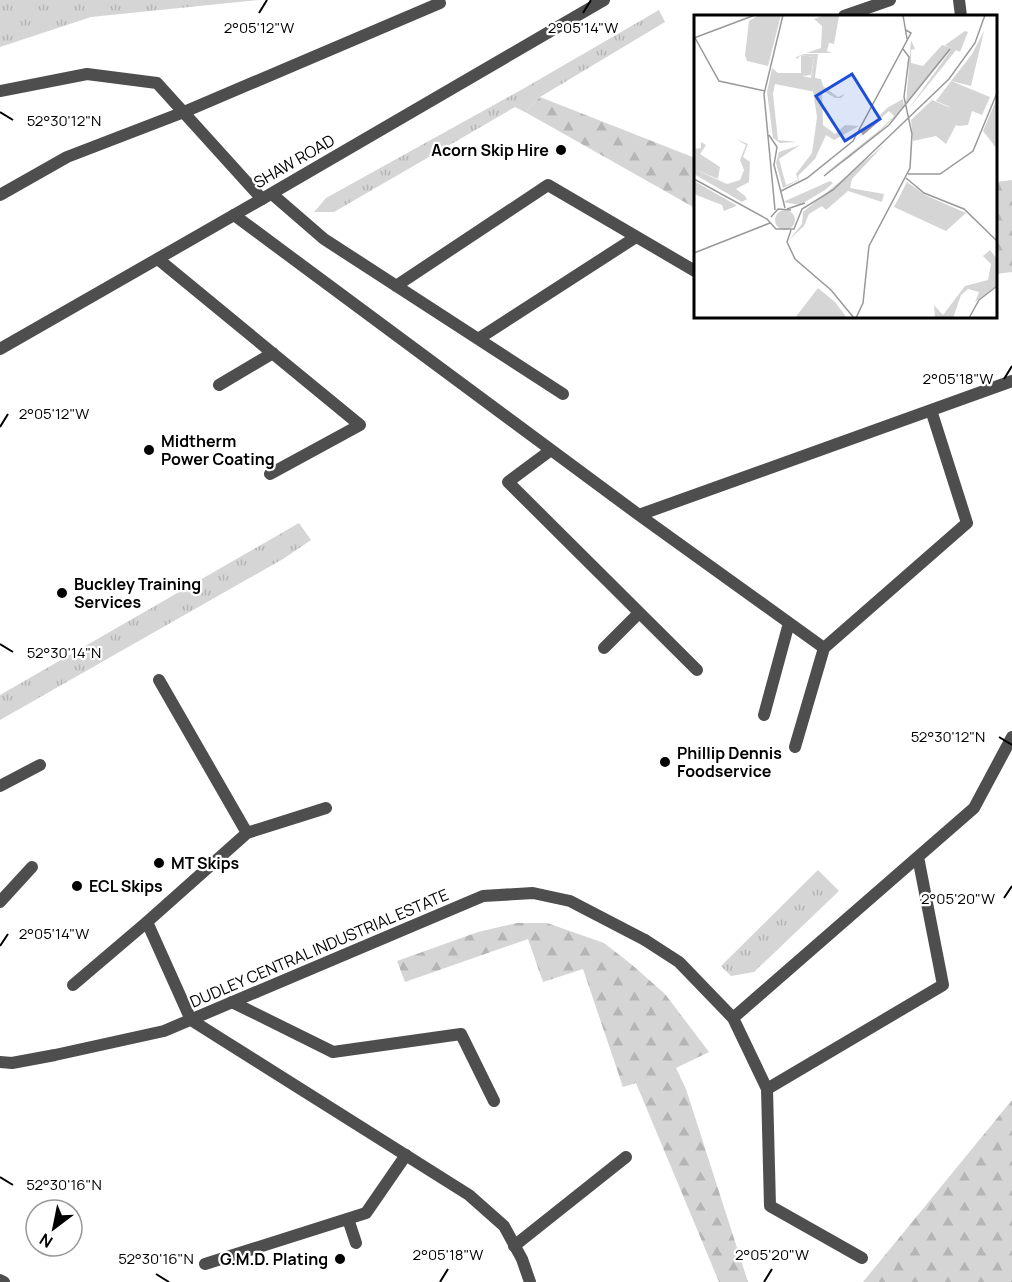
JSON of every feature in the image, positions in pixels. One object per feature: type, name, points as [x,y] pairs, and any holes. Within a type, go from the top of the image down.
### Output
[{"type":"street","name":"SHAW ROAD","points":[[0,349],[604,0]]},
{"type":"street","points":[[862,13],[890,0]]},
{"type":"street","points":[[959,0],[961,15]]},
{"type":"street","points":[[0,195],[67,157],[184,112],[440,3]]},
{"type":"street","points":[[0,91],[87,74],[157,83],[267,196],[324,238],[563,394]]},
{"type":"street","points":[[396,286],[548,185],[694,271]]},
{"type":"street","points":[[234,215],[639,515],[824,648]]},
{"type":"street","points":[[478,339],[636,237]]},
{"type":"street","points":[[158,259],[360,425],[270,474]]},
{"type":"street","points":[[219,385],[273,353]]},
{"type":"street","points":[[639,515],[1012,381]]},
{"type":"street","points":[[795,747],[824,648],[967,523],[931,410]]},
{"type":"street","points":[[551,450],[508,482],[697,670]]},
{"type":"street","points":[[604,648],[639,613]]},
{"type":"street","points":[[764,715],[789,623]]},
{"type":"street","points":[[159,680],[247,833]]},
{"type":"street","points":[[733,1018],[974,808],[1012,737]]},
{"type":"street","points":[[0,786],[39,765]]},
{"type":"street","points":[[73,985],[247,833],[326,808]]},
{"type":"street","points":[[862,1258],[770,1206],[767,1089],[943,985],[918,857]]},
{"type":"street","points":[[0,902],[32,867]]},
{"type":"street","name":"DUDLEY CENTRAL INDUSTRIAL ESTATE","points":[[0,1062],[12,1063],[55,1055],[164,1031],[483,897],[533,894],[570,901],[645,940],[679,963],[733,1018],[767,1089]]},
{"type":"street","points":[[147,922],[191,1020],[469,1195],[504,1226],[522,1259],[530,1282]]},
{"type":"street","points":[[232,1002],[333,1052],[462,1034],[494,1101]]},
{"type":"street","points":[[205,1264],[366,1213],[406,1155]]},
{"type":"street","points":[[514,1246],[626,1157]]},
{"type":"street","points":[[348,1219],[356,1243]]},
{"type":"street","points":[[0,1280],[4,1282]]},
{"type":"green space","points":[[0,0],[259,0],[91,17],[0,47]]},
{"type":"green space","points":[[659,10],[665,22],[540,97],[525,112],[515,107],[334,212],[314,212],[326,198],[521,90]]},
{"type":"green space","points":[[540,97],[694,158],[694,207],[525,112]]},
{"type":"green space","points":[[1012,180],[1012,272],[997,274],[997,182]]},
{"type":"green space","points":[[299,523],[311,540],[283,559],[0,720],[0,695]]},
{"type":"green space","points":[[818,870],[839,891],[754,972],[731,976],[721,966]]},
{"type":"green space","points":[[517,923],[547,923],[604,943],[665,994],[709,1052],[676,1068],[686,1089],[748,1282],[719,1282],[636,1083],[623,1087],[583,969],[543,982],[528,939],[405,982],[397,961],[478,932]]},
{"type":"green space","points":[[1012,1100],[1012,1282],[863,1282]]},
{"type":"place","name":"Acorn Skip Hire","points":[[561,150]]},
{"type":"place","name":"Midtherm Power Coating","points":[[149,450]]},
{"type":"place","name":"Buckley Training Services","points":[[62,593]]},
{"type":"place","name":"Phillip Dennis Foodservice","points":[[665,762]]},
{"type":"place","name":"MT Skips","points":[[159,863]]},
{"type":"place","name":"ECL Skips","points":[[77,886]]},
{"type":"place","name":"G.M.D. Plating","points":[[340,1259]]}]
